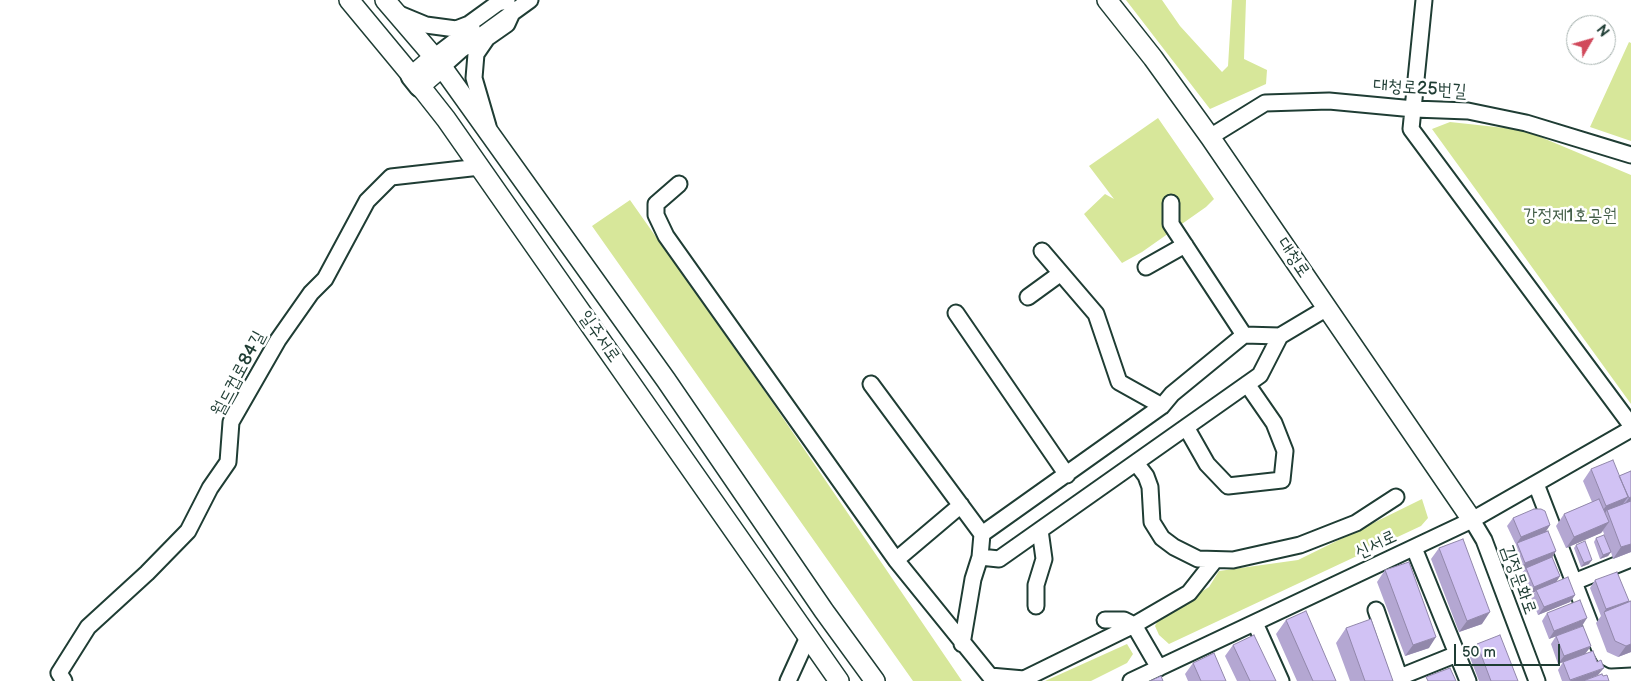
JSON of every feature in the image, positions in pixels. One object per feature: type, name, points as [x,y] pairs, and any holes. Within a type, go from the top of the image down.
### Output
[{"type":"main road","name":"일주서로","points":[[349,0],[416,81],[480,167],[840,681]]},
{"type":"main road","name":"대청로","points":[[1108,0],[1210,136],[1472,520]]},
{"type":"main road","name":"일주서로","points":[[391,7],[438,62],[489,130],[875,681]]},
{"type":"main road","points":[[416,81],[438,62]]},
{"type":"street","points":[[391,7],[426,25],[456,29],[469,24],[498,3],[509,5],[530,0]]},
{"type":"street","points":[[1424,0],[1411,129],[1631,425]]},
{"type":"street","points":[[438,62],[461,50],[509,5]]},
{"type":"street","points":[[489,130],[474,78],[476,54],[487,38],[508,24],[509,5]]},
{"type":"street","name":"대청로25번길","points":[[1210,136],[1266,103],[1329,101],[1414,109],[1468,111],[1526,123],[1631,155]]},
{"type":"street","name":"월드컵로84길","points":[[64,681],[59,673],[88,627],[147,574],[188,531],[210,488],[228,462],[231,422],[278,340],[311,293],[325,279],[367,201],[391,176],[480,167]]},
{"type":"street","points":[[679,184],[656,204],[656,215],[666,236],[896,560],[962,644],[990,676],[1024,679],[1134,625],[1189,593],[1215,560]]},
{"type":"street","points":[[1171,203],[1171,224],[1244,335]]},
{"type":"street","points":[[1146,267],[1185,245]]},
{"type":"street","points":[[1042,250],[1096,314],[1119,382],[1162,406]]},
{"type":"street","points":[[1028,297],[1061,273]]},
{"type":"street","points":[[980,557],[999,559],[1260,375],[1280,336],[1327,308]]},
{"type":"street","points":[[956,313],[1067,475]]},
{"type":"street","points":[[982,534],[1162,406],[1172,394],[1244,335],[1280,336]]},
{"type":"street","points":[[871,384],[982,534],[980,557],[973,579],[962,644]]},
{"type":"street","points":[[1186,427],[1206,464],[1228,486],[1282,480],[1285,451],[1274,423],[1247,384]]},
{"type":"street","name":"신서로","points":[[1131,681],[1472,520],[1631,430]]},
{"type":"street","points":[[1136,463],[1146,476],[1150,487],[1152,522],[1162,538],[1174,547],[1198,559],[1233,560],[1300,546],[1356,523],[1396,498]]},
{"type":"street","points":[[1536,484],[1604,656],[1618,661],[1631,659]]},
{"type":"street","points":[[896,560],[960,505]]},
{"type":"street","name":"김정문화로","points":[[1472,520],[1484,540],[1537,681]]},
{"type":"street","points":[[1036,606],[1036,585],[1044,559],[1040,530]]},
{"type":"street","points":[[1414,548],[1468,681]]},
{"type":"street","points":[[1574,582],[1631,559]]},
{"type":"street","points":[[1376,610],[1395,679],[1457,654]]},
{"type":"street","points":[[1105,620],[1124,620],[1134,625],[1159,668]]},
{"type":"street","points":[[1255,623],[1281,681]]},
{"type":"street","points":[[788,681],[808,637]]},
{"type":"green space","points":[[1126,0],[1162,0],[1180,26],[1222,72],[1228,66],[1232,0],[1246,0],[1244,59],[1267,70],[1266,84],[1210,109]]},
{"type":"green space","points":[[1629,42],[1631,43],[1631,141],[1590,127]]},
{"type":"green space","points":[[1158,118],[1214,199],[1206,207],[1142,252],[1122,263],[1084,214],[1105,194],[1114,199],[1089,166]]},
{"type":"green space","name":"강정제1호공원","points":[[1450,122],[1524,130],[1631,175],[1631,404],[1432,129]]},
{"type":"green space","points":[[630,200],[768,396],[962,681],[913,681],[592,226]]},
{"type":"green space","points":[[1422,499],[1428,518],[1421,526],[1169,644],[1159,635],[1155,626],[1159,618],[1209,587],[1219,571],[1298,560]]},
{"type":"green space","points":[[1127,644],[1133,654],[1127,663],[1091,681],[1045,681]]},
{"type":"building","points":[[1613,460],[1628,497],[1606,506],[1591,469]]},
{"type":"building","points":[[1631,471],[1631,497],[1629,498],[1619,476]]},
{"type":"building","points":[[1599,499],[1609,522],[1574,537],[1564,514]]},
{"type":"building","points":[[1631,501],[1631,544],[1621,547],[1607,510]]},
{"type":"building","points":[[1534,509],[1545,511],[1550,525],[1521,537],[1513,518]]},
{"type":"building","points":[[1548,531],[1556,551],[1525,563],[1517,543]]},
{"type":"building","points":[[1604,535],[1611,552],[1603,555],[1596,538]]},
{"type":"building","points":[[1463,539],[1490,612],[1467,621],[1439,548]]},
{"type":"building","points":[[1585,541],[1592,560],[1584,563],[1576,545]]},
{"type":"building","points":[[1552,557],[1560,576],[1534,587],[1526,568]]},
{"type":"building","points":[[1409,562],[1436,637],[1413,645],[1385,570]]},
{"type":"building","points":[[1617,572],[1629,601],[1606,609],[1595,580]]},
{"type":"building","points":[[1568,577],[1575,595],[1544,607],[1536,590]]},
{"type":"building","points":[[1580,600],[1587,618],[1554,631],[1547,613]]},
{"type":"building","points":[[1631,601],[1631,644],[1626,646],[1615,641],[1604,612]]},
{"type":"building","points":[[1306,611],[1336,681],[1313,681],[1286,620]]},
{"type":"building","points":[[1371,619],[1393,681],[1365,681],[1346,628]]},
{"type":"building","points":[[1583,626],[1591,646],[1564,656],[1556,636]]},
{"type":"building","points":[[1254,635],[1276,681],[1250,681],[1233,645]]},
{"type":"building","points":[[1500,635],[1518,681],[1491,681],[1477,644]]},
{"type":"building","points":[[1593,651],[1597,662],[1601,660],[1604,668],[1570,680],[1563,662]]},
{"type":"building","points":[[1214,653],[1226,681],[1201,681],[1193,663]]},
{"type":"building","points":[[1450,668],[1456,681],[1428,681],[1426,677]]},
{"type":"building","points":[[1602,674],[1603,676],[1607,675],[1609,681],[1583,681]]},
{"type":"building","points":[[1161,676],[1163,681],[1150,681]]}]
